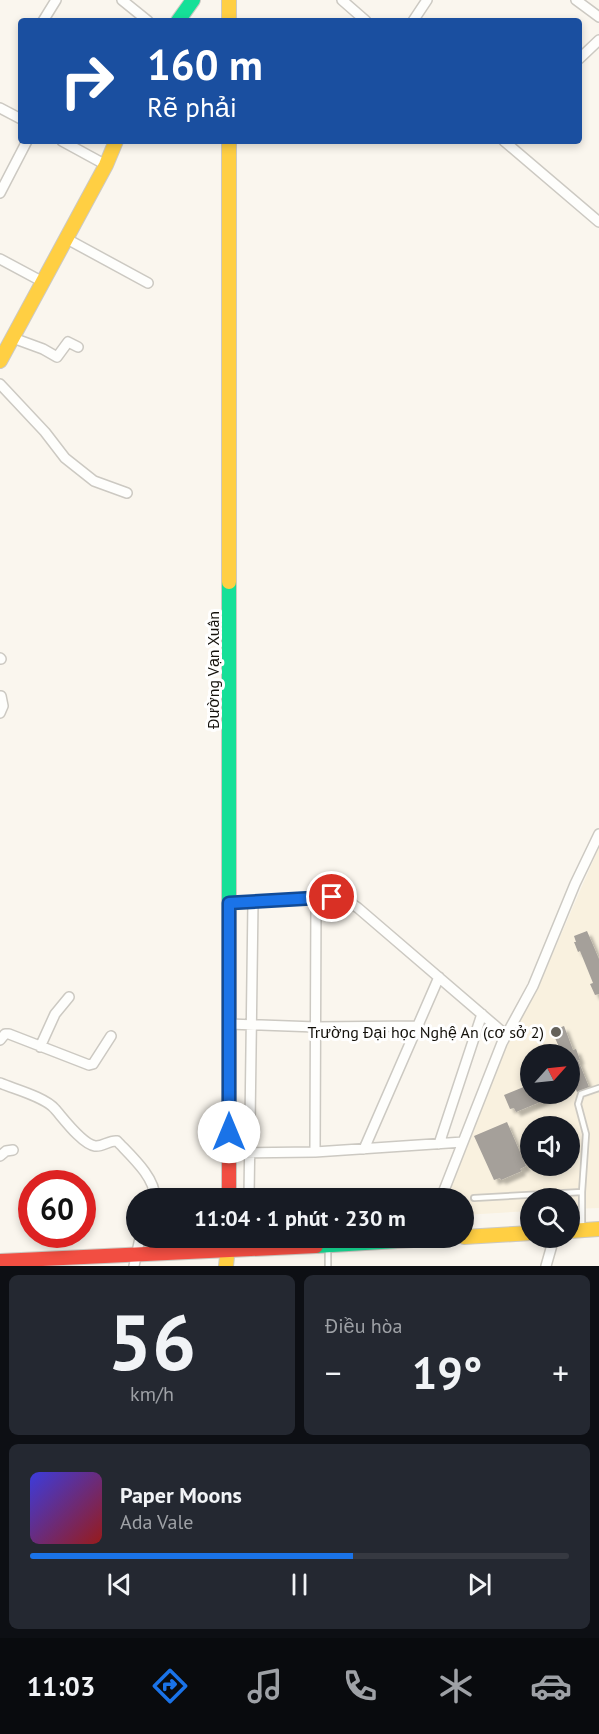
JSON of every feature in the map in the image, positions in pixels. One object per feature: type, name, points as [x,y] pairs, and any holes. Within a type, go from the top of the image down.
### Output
[{"type":"main road","points":[[180,18],[193,0]]},
{"type":"main road","points":[[229,0],[229,18]]},
{"type":"main road","points":[[0,361],[67,239],[115,144]]},
{"type":"main road","name":"Đường Vạn Xuân","points":[[229,144],[229,1188]]},
{"type":"main road","points":[[580,1231],[599,1230]]},
{"type":"main road","points":[[474,1236],[520,1234]]},
{"type":"main road","points":[[0,1261],[136,1260],[206,1248]]},
{"type":"main road","points":[[226,1266],[228,1248]]},
{"type":"street","points":[[45,18],[56,0]]},
{"type":"street","points":[[122,0],[144,18]]},
{"type":"street","points":[[342,0],[363,18]]},
{"type":"street","points":[[415,18],[427,0]]},
{"type":"street","points":[[576,0],[599,16]]},
{"type":"street","points":[[582,56],[599,40]]},
{"type":"street","points":[[0,108],[18,117]]},
{"type":"street","points":[[0,193],[25,144]]},
{"type":"street","points":[[68,144],[106,165]]},
{"type":"street","points":[[508,144],[599,222]]},
{"type":"street","points":[[67,239],[148,283]]},
{"type":"street","points":[[0,259],[44,282]]},
{"type":"street","points":[[13,338],[57,357],[69,342],[78,346]]},
{"type":"street","points":[[0,384],[45,432],[65,458],[94,481],[127,493]]},
{"type":"street","points":[[0,713],[3,706],[1,696]]},
{"type":"street","points":[[445,1188],[506,1035],[533,986],[575,884],[599,834]]},
{"type":"street","points":[[229,903],[332,897],[345,899],[506,1035]]},
{"type":"street","points":[[315,1152],[316,899]]},
{"type":"street","points":[[249,1188],[253,902]]},
{"type":"street","points":[[364,1149],[440,977]]},
{"type":"street","points":[[39,1047],[55,1014],[69,997]]},
{"type":"street","points":[[439,1144],[482,1014]]},
{"type":"street","points":[[229,1024],[316,1027],[418,1026]]},
{"type":"street","points":[[0,1040],[8,1034],[89,1065],[93,1064],[111,1036]]},
{"type":"street","points":[[0,1083],[49,1104],[65,1123],[91,1145],[99,1146],[112,1140],[117,1141],[143,1171],[153,1188]]},
{"type":"street","points":[[229,1153],[315,1152],[463,1142]]},
{"type":"street","points":[[0,1156],[6,1151],[13,1150]]},
{"type":"street","points":[[546,1266],[551,1248]]},
{"type":"lane","points":[[580,1205],[586,1134],[578,1099],[581,1094],[599,1088]]},
{"type":"lane","points":[[474,1198],[582,1192]]},
{"type":"lane","points":[[328,1248],[328,1266]]},
{"type":"shaded area","name":"Trường Đại học Nghệ An (cơ sở 2)","points":[[599,847],[599,1208],[580,1209],[580,1188],[520,1188],[520,1212],[474,1214],[474,1188],[449,1188],[505,1045],[539,985]]},
{"type":"building","points":[[587,931],[599,959],[599,994],[595,995],[590,984],[593,983],[574,942],[576,942],[574,936]]},
{"type":"building","points":[[564,1026],[571,1044],[558,1044],[552,1031]]},
{"type":"building","points":[[580,1065],[589,1087],[580,1091]]},
{"type":"building","points":[[520,1088],[520,1104],[536,1104],[516,1112],[514,1108],[510,1109],[504,1095]]},
{"type":"building","points":[[507,1122],[520,1152],[520,1172],[501,1180],[500,1178],[494,1180],[474,1136]]},
{"type":"traffic: fast","points":[[180,18],[193,0]]},
{"type":"traffic: fast","points":[[229,582],[229,1063]]},
{"type":"traffic: slow","points":[[229,0],[229,18]]},
{"type":"traffic: slow","points":[[0,361],[106,165],[115,144]]},
{"type":"traffic: slow","points":[[229,144],[229,582]]},
{"type":"traffic: slow","points":[[580,1230],[599,1229]]},
{"type":"traffic: slow","points":[[474,1236],[520,1234]]},
{"type":"traffic: slow","points":[[226,1266],[228,1248]]},
{"type":"traffic: jam","points":[[229,1063],[229,1188]]},
{"type":"traffic: jam","points":[[0,1261],[274,1248]]},
{"type":"place","name":"Trường Đại học Nghệ An (cơ sở 2)","points":[[556,1032]]},
{"type":"route","points":[[229,1132],[229,903],[332,897]]}]
